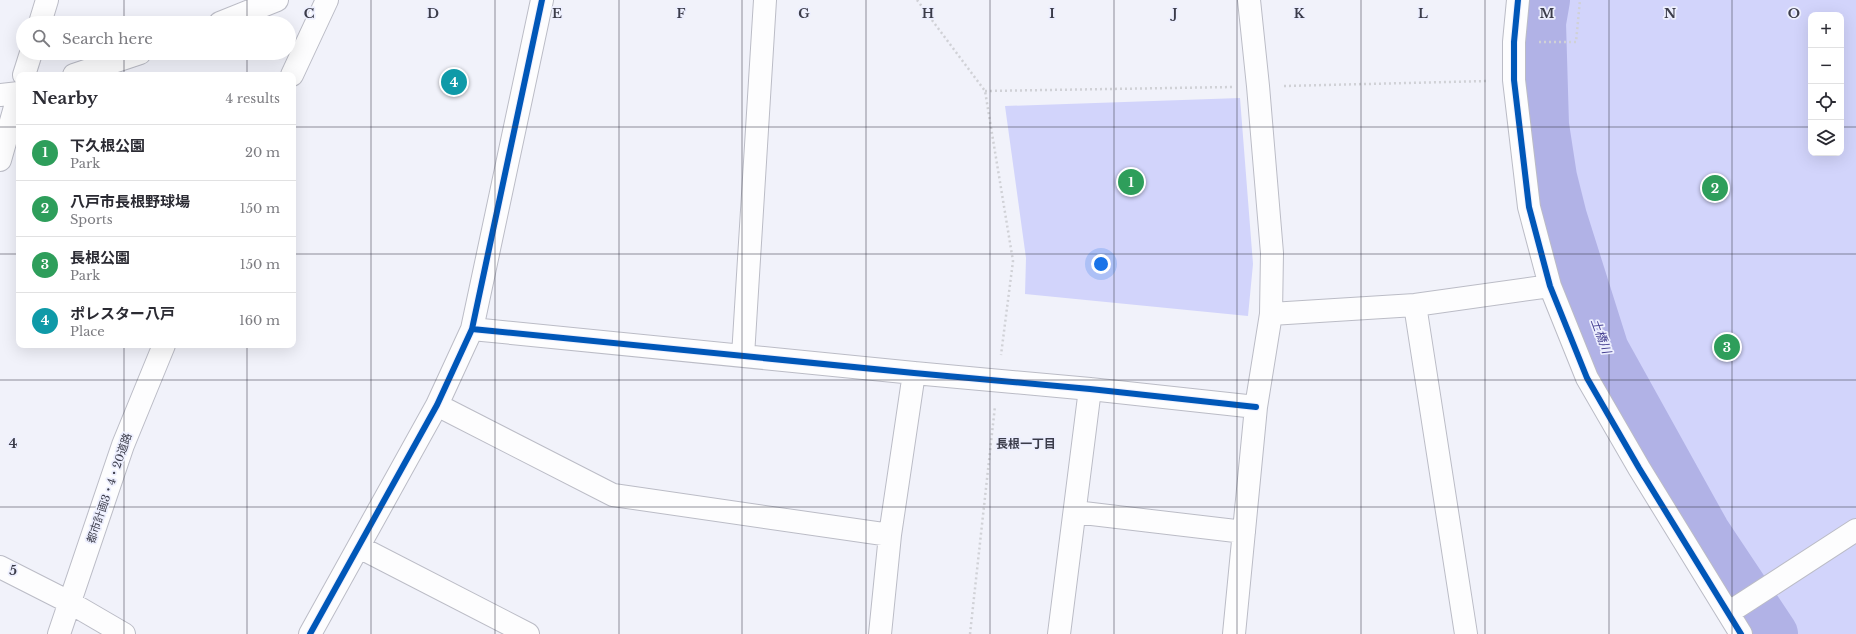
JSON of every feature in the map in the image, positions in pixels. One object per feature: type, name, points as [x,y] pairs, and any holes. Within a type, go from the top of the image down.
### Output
[{"type":"street","points":[[42,16],[47,0]]},
{"type":"street","points":[[237,16],[277,0]]},
{"type":"street","points":[[293,72],[327,0]]},
{"type":"street","points":[[310,634],[437,405],[472,329],[542,0]]},
{"type":"street","points":[[743,356],[765,0]]},
{"type":"street","points":[[1234,634],[1256,407],[1271,314],[1272,253],[1249,0]]},
{"type":"street","points":[[1518,0],[1514,42],[1514,80],[1529,207],[1550,286],[1587,378],[1741,634]]},
{"type":"street","points":[[25,72],[29,60]]},
{"type":"street","points":[[83,72],[119,60]]},
{"type":"street","points":[[0,95],[16,93]]},
{"type":"street","points":[[0,160],[16,104]]},
{"type":"street","points":[[1271,314],[1415,305],[1550,286]]},
{"type":"street","points":[[1415,305],[1466,634]]},
{"type":"street","points":[[472,329],[1090,389],[1256,407]]},
{"type":"street","name":"都市計画3・4・20道路","points":[[59,634],[123,445],[163,348]]},
{"type":"street","points":[[880,634],[890,535],[914,373]]},
{"type":"street","points":[[1059,634],[1090,389]]},
{"type":"street","points":[[437,405],[613,495],[890,535]]},
{"type":"street","points":[[1075,512],[1244,532]]},
{"type":"street","points":[[1728,613],[1856,530]]},
{"type":"street","points":[[359,547],[528,634]]},
{"type":"street","points":[[0,567],[69,602],[124,634]]},
{"type":"path","points":[[918,0],[985,91],[1013,261],[970,634]]},
{"type":"path","points":[[1536,42],[1576,42],[1580,0]]},
{"type":"shaded area","points":[[1539,0],[1856,0],[1856,634],[1762,634],[1700,543],[1615,388],[1583,306],[1561,241],[1543,167],[1536,85]]},
{"type":"shaded area","points":[[1240,98],[1253,264],[1248,316],[1025,294],[1026,258],[1005,106]]},
{"type":"waterway","name":"土橋川","points":[[1545,0],[1541,23],[1544,125],[1552,177],[1562,217],[1604,350],[1705,532],[1773,634]]},
{"type":"cycle path","points":[[310,634],[437,405],[472,329],[542,0]]},
{"type":"cycle path","points":[[1518,0],[1514,42],[1514,80],[1529,207],[1550,286],[1587,378],[1639,468],[1741,634]]},
{"type":"cycle path","points":[[472,329],[1090,389],[1256,407]]},
{"type":"place","name":"ポレスター八戸","points":[[454,82]]},
{"type":"place","name":"下久根公園","points":[[1131,182]]},
{"type":"place","name":"八戸市長根野球場","points":[[1715,188]]},
{"type":"place","name":"長根公園","points":[[1727,347]]},
{"type":"district","name":"長根一丁目","points":[[1026,444]]}]
